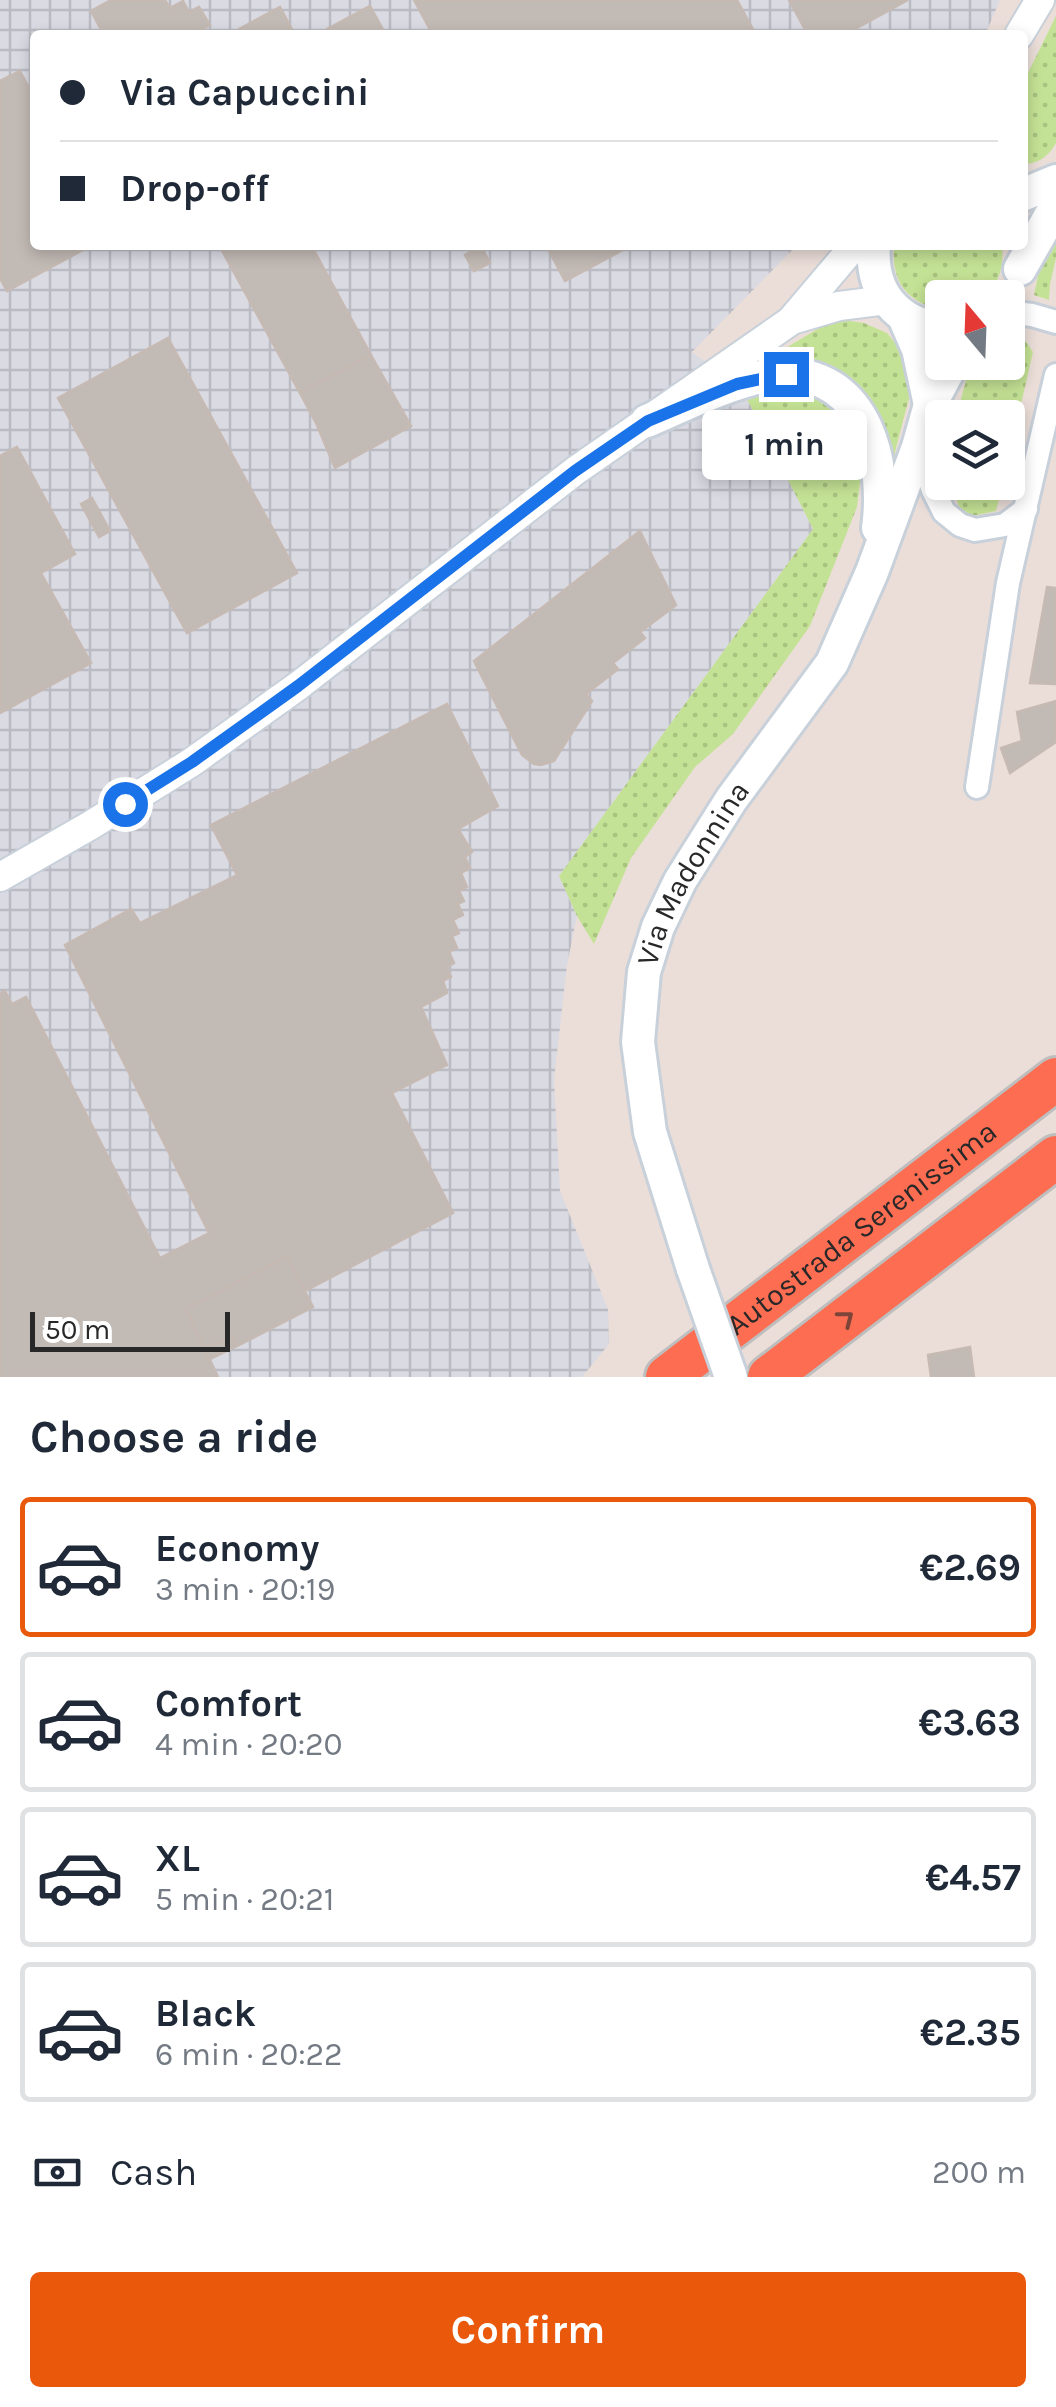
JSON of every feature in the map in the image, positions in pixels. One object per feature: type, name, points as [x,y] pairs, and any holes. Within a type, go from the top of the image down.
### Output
[{"type":"highway","name":"Autostrada Serenissima","points":[[667,1377],[1056,1079]]},
{"type":"highway","name":"Autostrada Serenissima","points":[[769,1377],[1056,1156]]},
{"type":"main road","points":[[1028,193],[1056,181]]},
{"type":"main road","points":[[1016,270],[1056,206]]},
{"type":"main road","name":"Via Madonnina","points":[[873,250],[876,281],[918,349],[929,400]]},
{"type":"main road","points":[[895,308],[925,326]]},
{"type":"main road","points":[[648,421],[737,384],[786,374],[817,379],[844,395],[864,421],[877,466],[881,507],[872,572]]},
{"type":"main road","name":"Via Madonnina","points":[[731,1377],[650,1132],[638,1042],[644,972],[658,926],[680,882],[731,800],[832,664],[872,572],[925,422]]},
{"type":"street","points":[[1022,30],[1040,0]]},
{"type":"street","points":[[0,877],[192,762],[298,686],[575,471],[792,320],[851,250]]},
{"type":"street","points":[[792,320],[839,306],[895,308]]},
{"type":"street","points":[[1025,314],[1056,322]]},
{"type":"street","points":[[977,788],[1008,584],[1056,375]]},
{"type":"street","points":[[918,447],[944,512],[960,525],[975,530],[1004,525],[1026,509]]},
{"type":"shaded area","points":[[0,0],[1000,0],[987,30],[30,30],[30,250],[792,250],[692,352],[742,389],[813,529],[559,876],[577,916],[567,965],[554,1080],[560,1191],[608,1309],[609,1344],[582,1377],[0,1377]]},
{"type":"green space","points":[[1056,16],[1056,143],[1042,159],[1028,164],[1028,73]]},
{"type":"green space","points":[[1056,227],[1049,300],[1034,295],[1041,261]]},
{"type":"green space","points":[[894,250],[1002,250],[997,280],[925,280],[925,304],[904,288],[895,270]]},
{"type":"green space","points":[[843,320],[864,323],[887,333],[906,356],[913,383],[890,471],[868,403],[757,365],[821,327]]},
{"type":"green space","points":[[1025,340],[1033,352],[1022,400],[961,400],[966,380],[1025,380]]},
{"type":"green space","points":[[742,389],[753,393],[784,391],[824,399],[857,435],[862,466],[857,507],[810,626],[733,734],[695,767],[631,858],[594,944],[559,876],[813,529]]},
{"type":"green space","points":[[957,500],[999,500],[996,511],[972,516],[959,507]]},
{"type":"building","points":[[111,0],[165,0],[170,8],[183,1],[189,12],[199,7],[210,25],[200,30],[101,30],[91,11]]},
{"type":"building","points":[[414,0],[737,0],[753,30],[430,30]]},
{"type":"building","points":[[789,0],[908,0],[853,30],[805,30]]},
{"type":"building","points":[[370,6],[383,30],[325,30]]},
{"type":"building","points":[[280,7],[292,30],[237,30]]},
{"type":"building","points":[[20,71],[30,90],[30,250],[83,250],[7,291],[0,278],[0,81]]},
{"type":"building","points":[[222,250],[314,250],[371,355],[300,393]]},
{"type":"building","points":[[483,250],[490,263],[474,271],[465,255]]},
{"type":"building","points":[[549,250],[623,250],[565,281]]},
{"type":"building","points":[[168,338],[297,573],[187,633],[58,398]]},
{"type":"building","points":[[371,355],[411,426],[335,468],[300,393]]},
{"type":"building","points":[[17,447],[75,554],[41,573],[91,663],[0,713],[0,456]]},
{"type":"building","points":[[92,498],[110,531],[99,537],[81,504]]},
{"type":"building","points":[[640,531],[676,605],[640,632],[645,638],[613,663],[618,669],[586,694],[592,701],[554,761],[534,764],[522,755],[474,661]]},
{"type":"building","points":[[1047,587],[1056,588],[1056,684],[1030,683]]},
{"type":"building","points":[[1056,701],[1056,742],[1010,773],[1001,748],[1022,741],[1017,712]]},
{"type":"building","points":[[447,704],[498,806],[458,829],[472,852],[465,857],[470,868],[461,873],[467,887],[459,891],[464,901],[458,904],[463,915],[453,920],[459,933],[452,936],[457,948],[449,952],[454,963],[447,967],[451,977],[443,981],[447,993],[421,1007],[447,1065],[392,1093],[453,1213],[305,1291],[287,1257],[186,1309],[218,1377],[0,1377],[0,993],[5,991],[12,1004],[26,997],[160,1258],[209,1233],[65,945],[131,909],[140,923],[237,875],[211,825]]},
{"type":"building","points":[[287,1257],[313,1307],[237,1346],[232,1336],[205,1349],[186,1309]]},
{"type":"building","points":[[232,1336],[237,1346],[210,1359],[205,1349]]},
{"type":"building","points":[[970,1347],[974,1377],[931,1377],[928,1355]]},
{"type":"route","points":[[125,804],[192,762],[298,686],[575,471],[648,421],[737,384],[786,374]]}]
